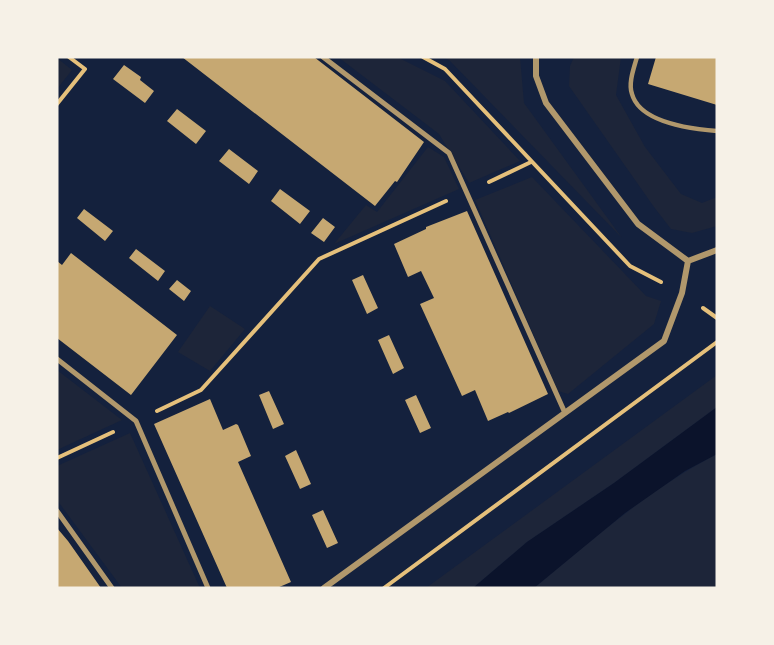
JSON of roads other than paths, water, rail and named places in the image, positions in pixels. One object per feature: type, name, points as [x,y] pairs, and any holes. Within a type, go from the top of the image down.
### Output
[{"type":"street","points":[[323,57],[449,153],[565,413]]},
{"type":"street","points":[[536,57],[536,76],[546,103],[638,224],[688,261]]},
{"type":"street","points":[[688,261],[717,250]]},
{"type":"street","points":[[324,588],[664,341],[682,293],[688,261]]},
{"type":"street","points":[[57,359],[136,422],[208,588]]},
{"type":"street","points":[[57,511],[112,588]]},
{"type":"lane","points":[[637,57],[632,74],[631,93],[640,108],[668,123],[692,129],[717,131]]}]
